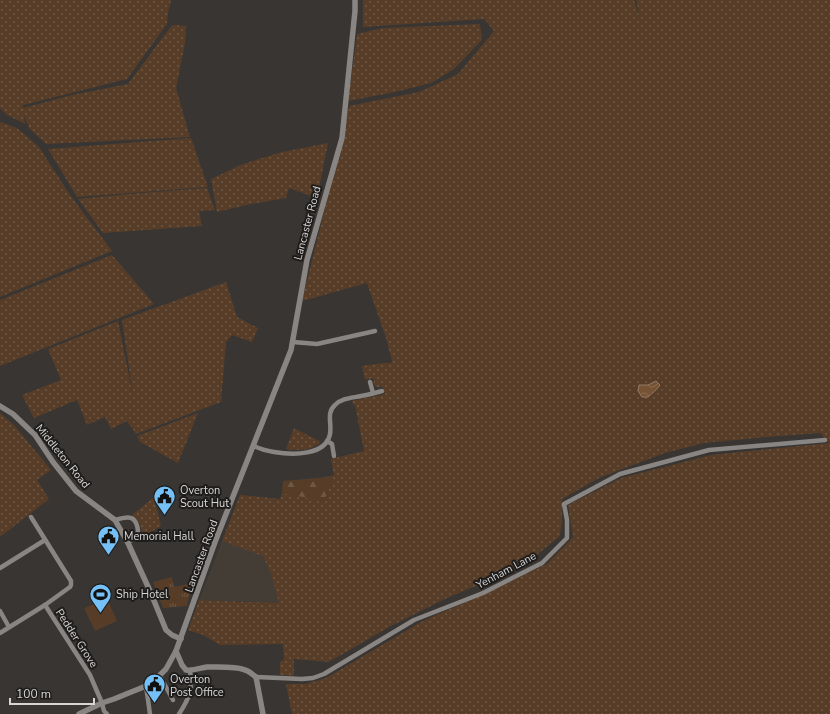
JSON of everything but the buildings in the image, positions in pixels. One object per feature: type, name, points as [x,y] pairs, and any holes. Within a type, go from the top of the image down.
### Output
[{"type":"street","name":"Lancaster Road","points":[[160,676],[176,651],[215,542],[291,350],[306,260],[342,138],[355,0]]},
{"type":"street","points":[[293,342],[317,344],[375,331]]},
{"type":"street","points":[[370,382],[373,393]]},
{"type":"street","points":[[254,446],[275,452],[304,453],[317,450],[327,441],[330,431],[329,417],[333,406],[344,400],[382,391]]},
{"type":"street","name":"Middleton Road","points":[[0,406],[13,414],[35,435],[53,462],[76,491],[115,520],[128,543],[166,630],[180,639]]},
{"type":"street","name":"Yenham Lane","points":[[256,677],[302,679],[313,678],[324,674],[414,620],[483,593],[542,563],[567,538],[567,520],[564,504],[620,474],[709,450],[824,440]]},
{"type":"street","points":[[327,441],[332,444],[334,456]]},
{"type":"street","points":[[0,633],[71,585],[71,581],[31,517]]},
{"type":"street","points":[[115,520],[130,518],[135,520],[138,534],[128,543]]},
{"type":"street","points":[[0,568],[45,540]]},
{"type":"street","name":"Pedder Grove","points":[[44,604],[90,675],[104,711],[107,714]]},
{"type":"street","points":[[0,611],[9,626]]},
{"type":"street","points":[[176,651],[182,665],[186,670],[190,671],[208,667],[237,668],[246,670],[256,677],[263,714]]},
{"type":"street","points":[[179,714],[191,690],[192,680],[190,671]]},
{"type":"street","points":[[79,714],[102,703],[146,686],[160,676],[172,700]]},
{"type":"street","points":[[146,686],[150,714]]},
{"type":"shaded area","points":[[326,477],[285,603],[199,600],[240,495],[280,499],[283,481]]},
{"type":"green space","points":[[0,0],[171,0],[167,24],[127,79],[23,105],[23,108],[72,95],[128,84],[172,25],[186,26],[185,43],[176,88],[190,137],[46,144],[29,128],[24,115],[25,124],[7,115],[0,108]]},
{"type":"green space","points":[[363,0],[634,0],[640,17],[636,0],[830,0],[830,714],[292,714],[286,684],[306,684],[326,678],[421,622],[510,582],[548,563],[573,537],[568,505],[621,478],[711,455],[829,443],[820,433],[704,443],[665,453],[601,477],[562,499],[560,536],[523,566],[447,598],[389,627],[329,662],[294,659],[294,676],[280,675],[280,662],[284,659],[283,644],[220,645],[203,635],[188,630],[199,600],[279,603],[271,574],[263,556],[222,541],[240,495],[280,499],[282,493],[324,501],[334,475],[331,459],[364,451],[355,405],[353,405],[352,401],[385,394],[383,387],[376,387],[373,378],[365,380],[362,366],[391,363],[392,361],[386,338],[367,283],[302,301],[328,196],[340,138],[349,106],[419,92],[458,74],[494,31],[484,19],[363,27]]},
{"type":"green space","points":[[480,24],[482,40],[454,69],[431,83],[348,101],[357,34],[383,28]]},
{"type":"green space","points":[[0,122],[17,128],[39,147],[70,195],[112,251],[0,297]]},
{"type":"green space","points":[[191,138],[208,187],[77,197],[48,149]]},
{"type":"green space","points":[[328,143],[317,198],[289,188],[286,198],[217,212],[211,179],[243,164],[282,152]]},
{"type":"green space","points":[[207,188],[215,210],[199,211],[202,226],[103,233],[78,199],[128,194]]},
{"type":"green space","points":[[112,255],[154,304],[0,366],[0,300]]},
{"type":"green space","points":[[226,282],[237,317],[258,328],[252,342],[232,335],[226,342],[221,402],[136,434],[127,421],[111,429],[105,417],[87,425],[77,400],[34,418],[22,395],[61,380],[48,349],[118,321],[133,396],[122,320]]},
{"type":"green space","points":[[0,413],[14,425],[51,470],[37,480],[49,499],[0,537]]},
{"type":"green space","points":[[198,413],[178,463],[140,442],[137,436]]},
{"type":"green space","points":[[294,428],[321,442],[309,449],[304,450],[286,449]]},
{"type":"green space","points":[[334,475],[324,501],[282,493],[283,481],[321,478]]},
{"type":"green space","points":[[154,497],[161,526],[142,537],[139,522],[132,515]]},
{"type":"green space","points":[[172,577],[174,587],[192,583],[187,606],[163,608],[153,582]]},
{"type":"green space","name":"Ship Hotel","points":[[107,599],[117,621],[95,631],[84,608]]},
{"type":"water","points":[[656,381],[660,385],[648,397],[642,397],[638,391],[639,385],[648,385]]},
{"type":"place","name":"Overton Scout Hut","points":[[164,516]]},
{"type":"place","name":"Memorial Hall","points":[[108,556]]},
{"type":"place","name":"Ship Hotel","points":[[101,614]]},
{"type":"place","name":"Overton Post Office","points":[[155,704]]}]
